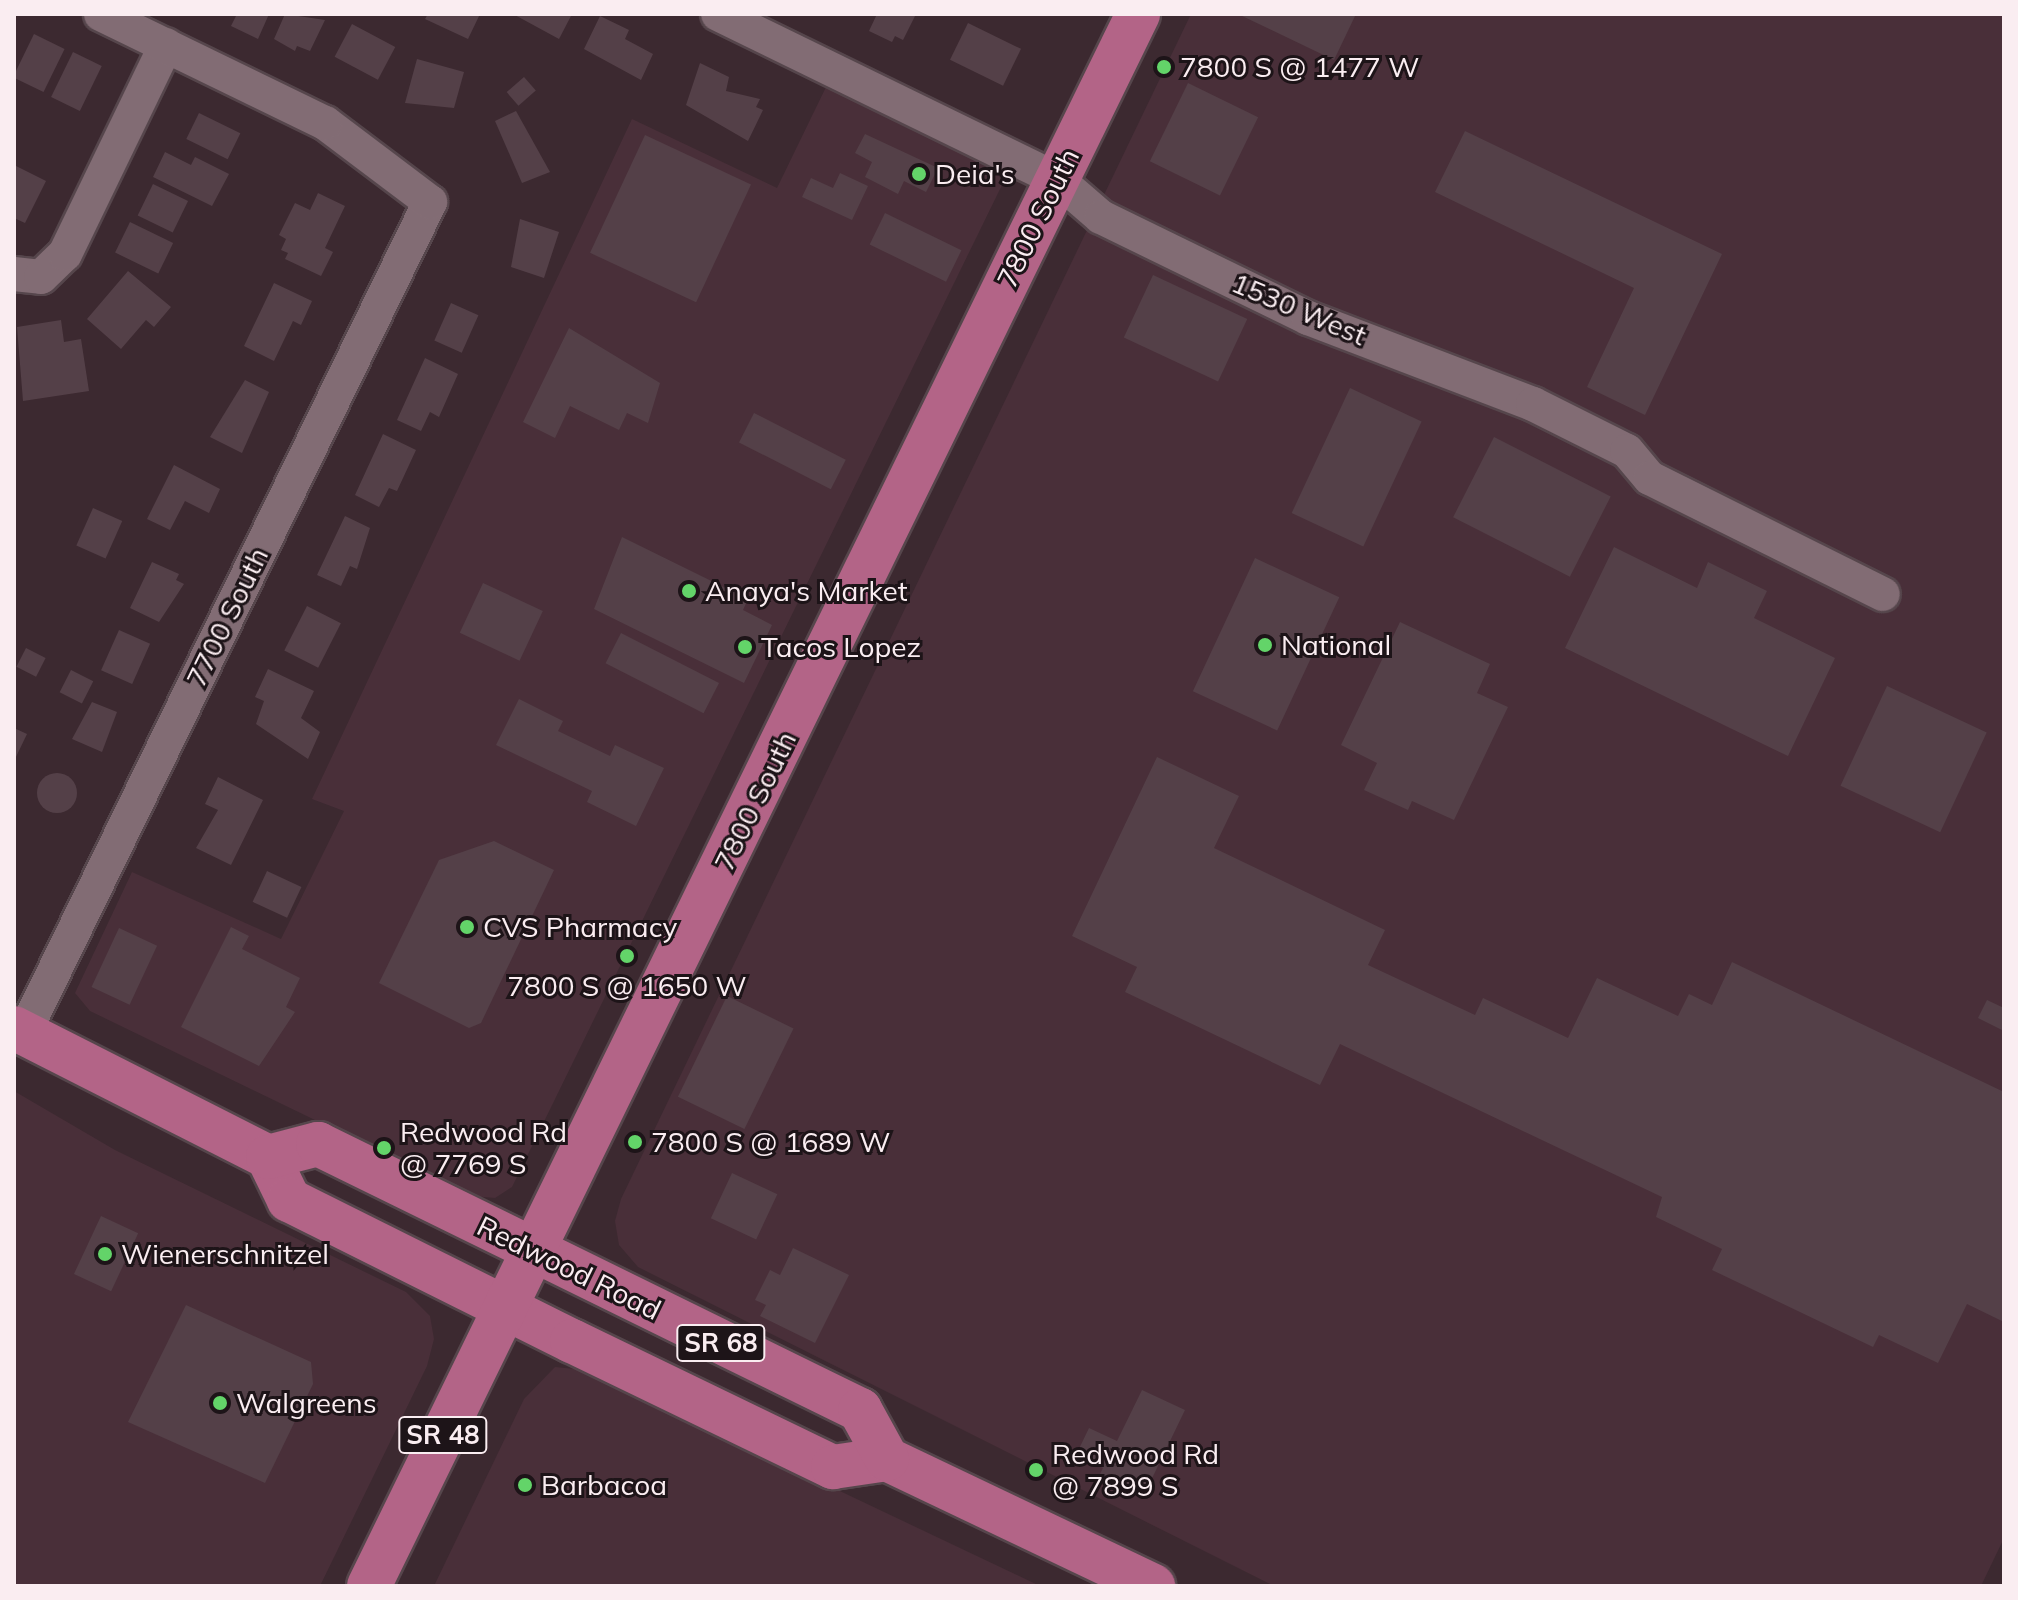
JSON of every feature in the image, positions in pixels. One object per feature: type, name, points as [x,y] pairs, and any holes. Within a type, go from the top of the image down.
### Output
[{"type":"main road","name":"7800 South","points":[[369,1586],[1138,14]]},
{"type":"main road","points":[[19,1030],[268,1157]]},
{"type":"main road","name":"Redwood Road","points":[[268,1157],[318,1144],[860,1410],[887,1459]]},
{"type":"main road","name":"SR 68","points":[[268,1157],[289,1200],[833,1467],[887,1459]]},
{"type":"main road","points":[[887,1459],[1153,1586]]},
{"type":"street","points":[[28,276],[65,254],[166,45],[101,14]]},
{"type":"street","name":"1530 West","points":[[718,14],[1057,179],[1113,224],[1308,318],[1533,404],[1627,451],[1650,478],[1883,594]]},
{"type":"street","name":"7700 South","points":[[19,1030],[430,202],[325,123],[166,45]]},
{"type":"shaded area","points":[[1191,14],[2004,14],[2004,1538],[1981,1586],[1274,1586],[638,1267],[619,1245],[615,1221],[621,1199]]},
{"type":"shaded area","points":[[827,85],[993,166],[1003,183],[512,1187],[495,1198],[472,1196],[90,1011],[75,993],[132,872],[281,939],[344,811],[312,799],[632,119],[777,188]]},
{"type":"shaded area","points":[[14,1091],[115,1150],[406,1292],[430,1316],[434,1339],[427,1366],[320,1586],[14,1586]]},
{"type":"shaded area","points":[[555,1367],[585,1370],[1040,1586],[434,1586],[524,1399]]},
{"type":"building","points":[[237,14],[269,14],[258,39],[231,26]]},
{"type":"building","points":[[285,14],[325,20],[310,51],[297,46],[295,51],[274,39]]},
{"type":"building","points":[[428,14],[480,14],[468,39],[425,19]]},
{"type":"building","points":[[513,14],[572,14],[559,39]]},
{"type":"building","points":[[877,14],[916,14],[903,40],[895,36],[892,42],[869,31]]},
{"type":"building","points":[[1238,14],[1356,14],[1334,60]]},
{"type":"building","points":[[600,16],[629,30],[625,39],[653,54],[641,80],[584,49]]},
{"type":"building","points":[[968,23],[1021,49],[1003,86],[950,60]]},
{"type":"building","points":[[352,24],[395,47],[378,80],[335,57]]},
{"type":"building","points":[[34,34],[65,49],[44,92],[14,78]]},
{"type":"building","points":[[73,52],[102,66],[80,111],[51,97]]},
{"type":"building","points":[[417,59],[464,72],[454,108],[405,103]]},
{"type":"building","points":[[700,63],[729,77],[726,91],[760,99],[756,107],[763,110],[748,141],[686,105]]},
{"type":"building","points":[[524,77],[536,91],[518,106],[507,92]]},
{"type":"building","points":[[1188,83],[1258,117],[1220,195],[1150,161]]},
{"type":"building","points":[[516,111],[550,172],[522,183],[495,121]]},
{"type":"building","points":[[199,113],[240,133],[228,159],[186,139]]},
{"type":"building","points":[[1465,131],[1722,254],[1645,415],[1587,387],[1634,288],[1435,192]]},
{"type":"building","points":[[865,134],[938,168],[926,192],[904,181],[898,194],[865,177],[872,162],[855,153]]},
{"type":"building","points":[[645,135],[751,184],[696,302],[590,253]]},
{"type":"building","points":[[165,152],[191,165],[195,157],[229,174],[212,206],[153,177]]},
{"type":"building","points":[[16,166],[46,181],[25,223],[14,218]]},
{"type":"building","points":[[840,173],[868,186],[852,220],[802,197],[811,178],[833,188]]},
{"type":"building","points":[[153,184],[188,201],[173,233],[138,215]]},
{"type":"building","points":[[318,193],[345,206],[325,248],[333,252],[321,276],[285,259],[288,253],[281,250],[286,239],[279,235],[295,203],[310,210]]},
{"type":"building","points":[[885,213],[961,250],[946,282],[870,244]]},
{"type":"building","points":[[520,219],[559,232],[544,278],[511,267]]},
{"type":"building","points":[[130,222],[173,243],[158,274],[115,253]]},
{"type":"building","points":[[128,271],[171,307],[154,327],[146,320],[121,349],[87,319]]},
{"type":"building","points":[[1153,275],[1247,319],[1218,381],[1124,338]]},
{"type":"building","points":[[274,283],[312,301],[301,325],[293,321],[274,361],[244,346]]},
{"type":"building","points":[[451,303],[478,315],[462,353],[434,340]]},
{"type":"building","points":[[61,320],[64,342],[81,339],[89,391],[23,401],[17,327]]},
{"type":"building","points":[[569,328],[660,383],[648,423],[627,413],[619,430],[570,406],[555,438],[523,422]]},
{"type":"building","points":[[425,358],[458,374],[439,417],[430,412],[421,431],[397,420]]},
{"type":"building","points":[[245,380],[269,392],[242,453],[210,437]]},
{"type":"building","points":[[1350,388],[1422,421],[1363,546],[1292,513]]},
{"type":"building","points":[[754,413],[846,460],[831,489],[739,442]]},
{"type":"building","points":[[383,434],[416,450],[397,491],[389,488],[379,507],[355,495]]},
{"type":"building","points":[[1494,437],[1611,496],[1570,577],[1453,517]]},
{"type":"building","points":[[174,465],[220,489],[209,513],[185,501],[170,530],[147,519]]},
{"type":"building","points":[[93,508],[122,521],[106,558],[76,545]]},
{"type":"building","points":[[345,516],[370,528],[357,569],[350,566],[341,586],[317,575]]},
{"type":"building","points":[[622,537],[748,599],[743,610],[772,625],[744,683],[594,609]]},
{"type":"building","points":[[1614,547],[1697,588],[1708,562],[1767,591],[1754,618],[1835,658],[1788,756],[1565,648]]},
{"type":"building","name":"National","points":[[1255,558],[1339,597],[1277,731],[1193,691]]},
{"type":"building","points":[[152,562],[179,574],[176,580],[184,584],[159,622],[130,608]]},
{"type":"building","points":[[483,583],[543,611],[520,661],[460,633]]},
{"type":"building","points":[[307,606],[341,623],[318,668],[284,651]]},
{"type":"building","points":[[1400,622],[1490,664],[1477,693],[1508,707],[1454,820],[1412,801],[1408,810],[1364,790],[1377,763],[1341,745]]},
{"type":"building","points":[[119,630],[150,644],[132,684],[101,670]]},
{"type":"building","points":[[621,633],[719,683],[704,713],[606,663]]},
{"type":"building","points":[[26,648],[46,658],[36,677],[16,667]]},
{"type":"building","points":[[268,669],[314,691],[301,718],[320,732],[308,759],[256,724],[264,701],[255,697]]},
{"type":"building","points":[[71,670],[93,681],[82,704],[60,692]]},
{"type":"building","points":[[1887,686],[1987,732],[1940,832],[1841,786]]},
{"type":"building","points":[[519,699],[563,721],[558,731],[610,756],[615,745],[664,768],[636,826],[587,802],[592,791],[496,745]]},
{"type":"building","points":[[92,702],[117,712],[102,752],[72,739]]},
{"type":"building","points":[[14,728],[27,734],[14,761]]},
{"type":"building","points":[[1157,757],[1239,796],[1214,848],[1385,930],[1368,965],[1475,1015],[1483,998],[1568,1038],[1597,978],[1678,1016],[1689,994],[1712,1005],[1732,962],[2004,1092],[2004,1322],[1967,1304],[1938,1363],[1879,1335],[1873,1347],[1712,1270],[1722,1249],[1656,1217],[1662,1197],[1340,1044],[1320,1085],[1125,992],[1137,967],[1072,936]]},
{"type":"building","points":[[57,773],[71,779],[77,793],[71,807],[57,813],[43,807],[37,793],[43,779]]},
{"type":"building","points":[[218,777],[263,800],[231,865],[196,848],[218,810],[205,804]]},
{"type":"building","name":"CVS Pharmacy","points":[[494,841],[554,870],[481,1023],[469,1028],[379,983],[439,860]]},
{"type":"building","points":[[267,871],[301,887],[287,918],[253,902]]},
{"type":"building","points":[[231,927],[249,936],[242,949],[300,978],[286,1007],[295,1012],[259,1066],[181,1027]]},
{"type":"building","points":[[119,928],[157,946],[130,1005],[92,987]]},
{"type":"building","points":[[727,996],[794,1028],[744,1129],[678,1097]]},
{"type":"building","points":[[1987,1000],[2004,1008],[2004,1031],[1978,1018]]},
{"type":"building","points":[[732,1173],[777,1194],[756,1239],[711,1218]]},
{"type":"building","name":"Wienerschnitzel","points":[[101,1216],[138,1233],[111,1291],[74,1274]]},
{"type":"building","points":[[793,1248],[849,1275],[815,1343],[760,1316],[766,1305],[755,1300],[770,1270],[780,1275]]},
{"type":"building","name":"Walgreens","points":[[186,1305],[311,1362],[313,1384],[265,1483],[128,1422]]},
{"type":"building","points":[[1142,1390],[1185,1410],[1143,1497],[1099,1476],[1103,1468],[1076,1455],[1089,1428],[1117,1441]]},
{"type":"place","name":"7800 S @ 1477 W","points":[[1164,67]]},
{"type":"place","name":"Deia's","points":[[919,174]]},
{"type":"place","name":"Anaya's Market","points":[[689,591]]},
{"type":"place","name":"National","points":[[1265,645]]},
{"type":"place","name":"Tacos Lopez","points":[[745,647]]},
{"type":"place","name":"CVS Pharmacy","points":[[467,927]]},
{"type":"place","name":"7800 S @ 1650 W","points":[[627,956]]},
{"type":"place","name":"7800 S @ 1689 W","points":[[635,1142]]},
{"type":"place","name":"Redwood Rd @ 7769 S","points":[[384,1148]]},
{"type":"place","name":"Wienerschnitzel","points":[[105,1254]]},
{"type":"place","name":"Walgreens","points":[[220,1403]]},
{"type":"place","name":"Redwood Rd @ 7899 S","points":[[1036,1470]]},
{"type":"place","name":"Barbacoa","points":[[525,1485]]}]
